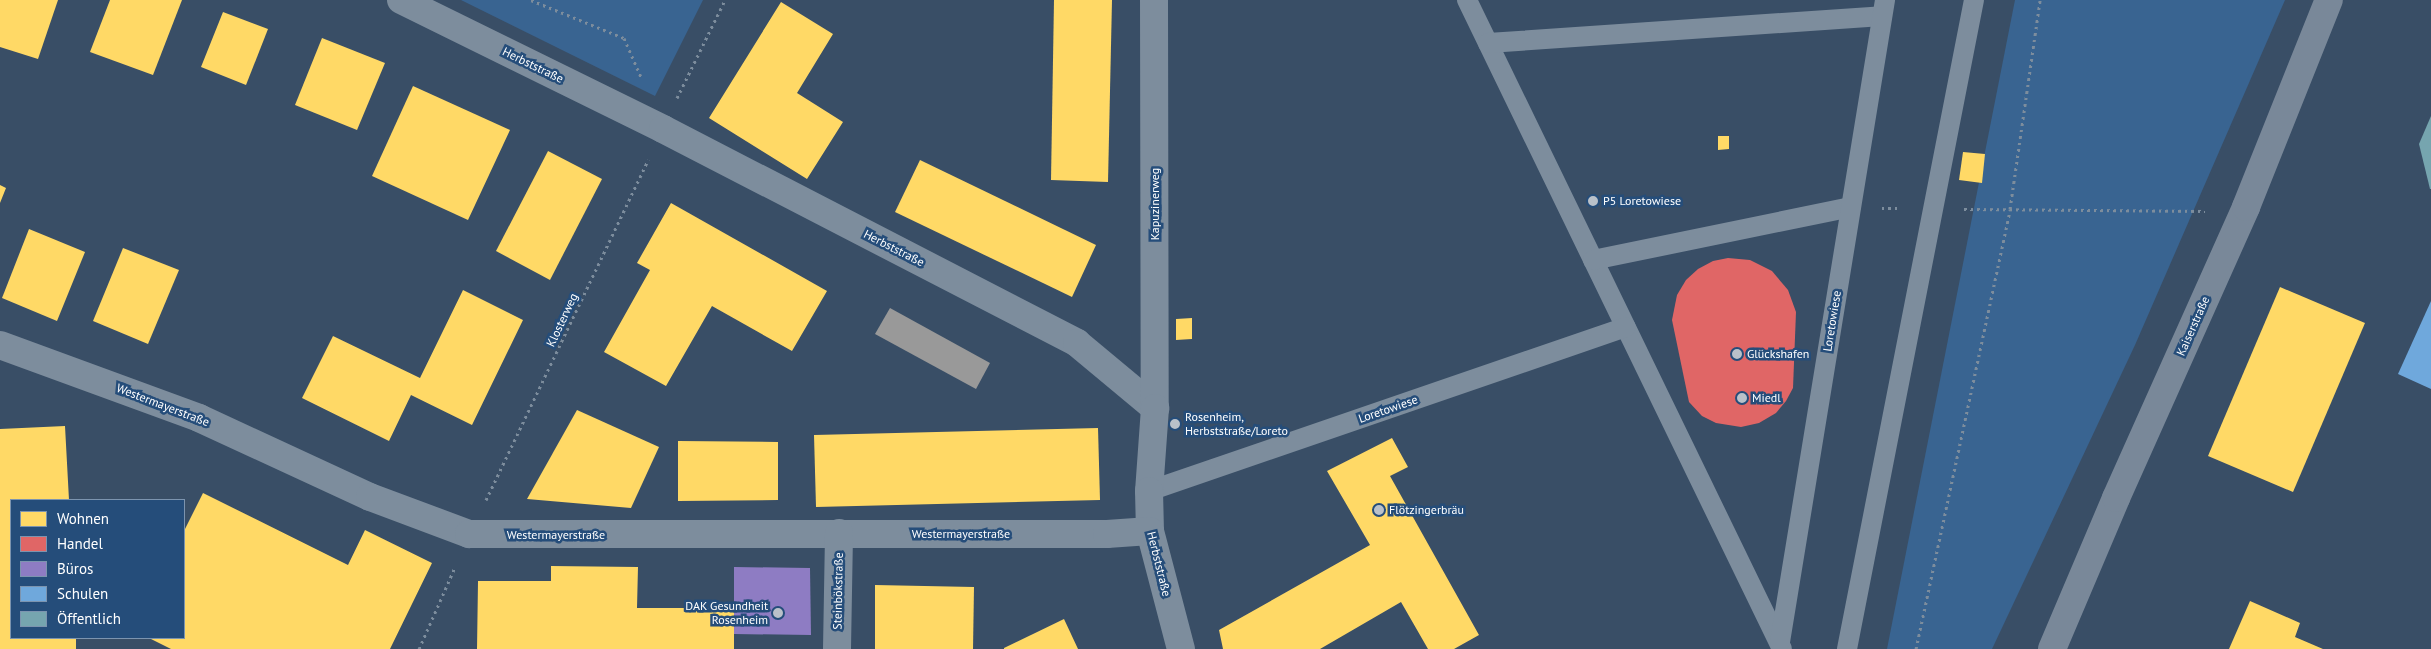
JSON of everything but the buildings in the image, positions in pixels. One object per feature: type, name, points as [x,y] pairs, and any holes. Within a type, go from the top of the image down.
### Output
[{"type":"street","name":"Herbststraße","points":[[400,0],[663,128],[1076,343],[1155,408],[1149,491],[1150,531],[1181,649]]},
{"type":"street","name":"Kapuzinerweg","points":[[1154,0],[1155,408]]},
{"type":"street","name":"Kaiserstraße","points":[[2052,649],[2116,498],[2246,208],[2329,0]]},
{"type":"street","name":"Westermayerstraße","points":[[0,345],[200,418],[370,497],[469,534],[1107,534],[1150,531]]},
{"type":"street","name":"Steinbökstraße","points":[[837,649],[839,534]]},
{"type":"lane","name":"Loretowiese","points":[[1467,0],[1781,646]]},
{"type":"lane","points":[[1847,649],[1974,0]]},
{"type":"lane","name":"Loretowiese","points":[[1781,646],[1884,8]]},
{"type":"lane","points":[[1488,43],[1884,8]]},
{"type":"lane","points":[[1593,260],[1851,207]]},
{"type":"lane","name":"Loretowiese","points":[[1149,491],[1626,327]]},
{"type":"path","points":[[531,0],[624,38],[663,128]]},
{"type":"path","name":"Klosterweg","points":[[419,649],[469,534],[725,0]]},
{"type":"path","points":[[1916,649],[2010,209],[2040,0]]},
{"type":"path","points":[[1966,209],[2228,212],[2246,208]]},
{"type":"shaded area","points":[[461,0],[703,0],[655,96]]},
{"type":"shaded area","points":[[2015,0],[2285,0],[2135,345],[1992,649],[1887,649]]},
{"type":"place","name":"P5 Loretowiese","points":[[1593,201]]},
{"type":"place","name":"Glückshafen","points":[[1737,354]]},
{"type":"place","name":"Miedl","points":[[1742,398]]},
{"type":"place","name":"Rosenheim, Herbststraße/Loreto","points":[[1175,424]]},
{"type":"place","name":"Flötzingerbräu","points":[[1379,510]]},
{"type":"place","name":"DAK Gesundheit Rosenheim","points":[[778,613]]}]
